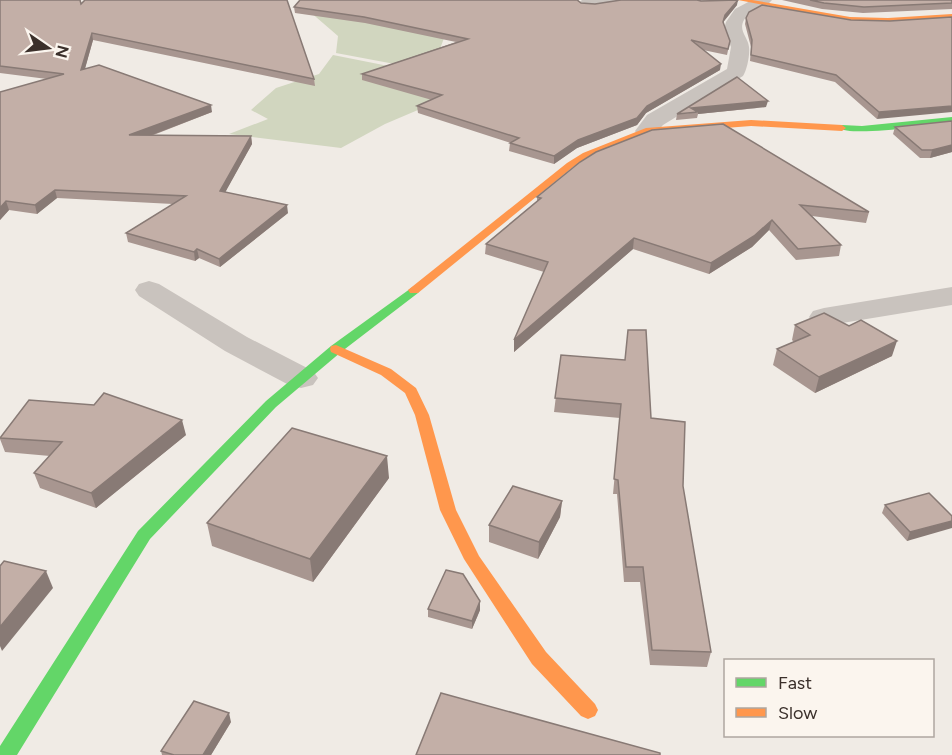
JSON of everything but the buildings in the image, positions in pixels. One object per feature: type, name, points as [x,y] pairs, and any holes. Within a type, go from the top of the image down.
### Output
[{"type":"street","points":[[585,4],[620,0]]},
{"type":"street","points":[[697,0],[714,0]]},
{"type":"street","points":[[646,132],[655,120],[736,72],[740,47],[733,29],[734,22],[741,12],[755,0],[848,19],[890,20],[952,16]]},
{"type":"street","points":[[6,755],[144,535],[271,404],[336,349],[391,309],[570,165],[586,155],[646,132],[751,123],[809,124],[862,129],[952,120]]},
{"type":"street","points":[[149,290],[236,344],[301,378]]},
{"type":"street","points":[[824,316],[952,296]]},
{"type":"street","points":[[336,349],[386,372],[411,391],[422,415],[448,510],[472,559],[493,586],[539,658],[588,710]]},
{"type":"green space","points":[[309,11],[444,38],[432,71],[336,53],[338,36]]},
{"type":"green space","points":[[333,55],[479,84],[385,124],[341,148],[229,134],[268,119],[251,110],[276,88],[319,74]]},
{"type":"traffic: fast","points":[[842,128],[862,129],[952,120]]},
{"type":"traffic: fast","points":[[6,755],[144,535],[271,404],[336,349],[414,290]]},
{"type":"traffic: slow","points":[[741,0],[850,19],[888,20],[952,16]]},
{"type":"traffic: slow","points":[[414,290],[570,165],[586,155],[646,131],[751,123],[842,128]]},
{"type":"traffic: slow","points":[[336,349],[386,372],[411,391],[422,415],[448,510],[472,559],[539,658],[588,710]]}]
